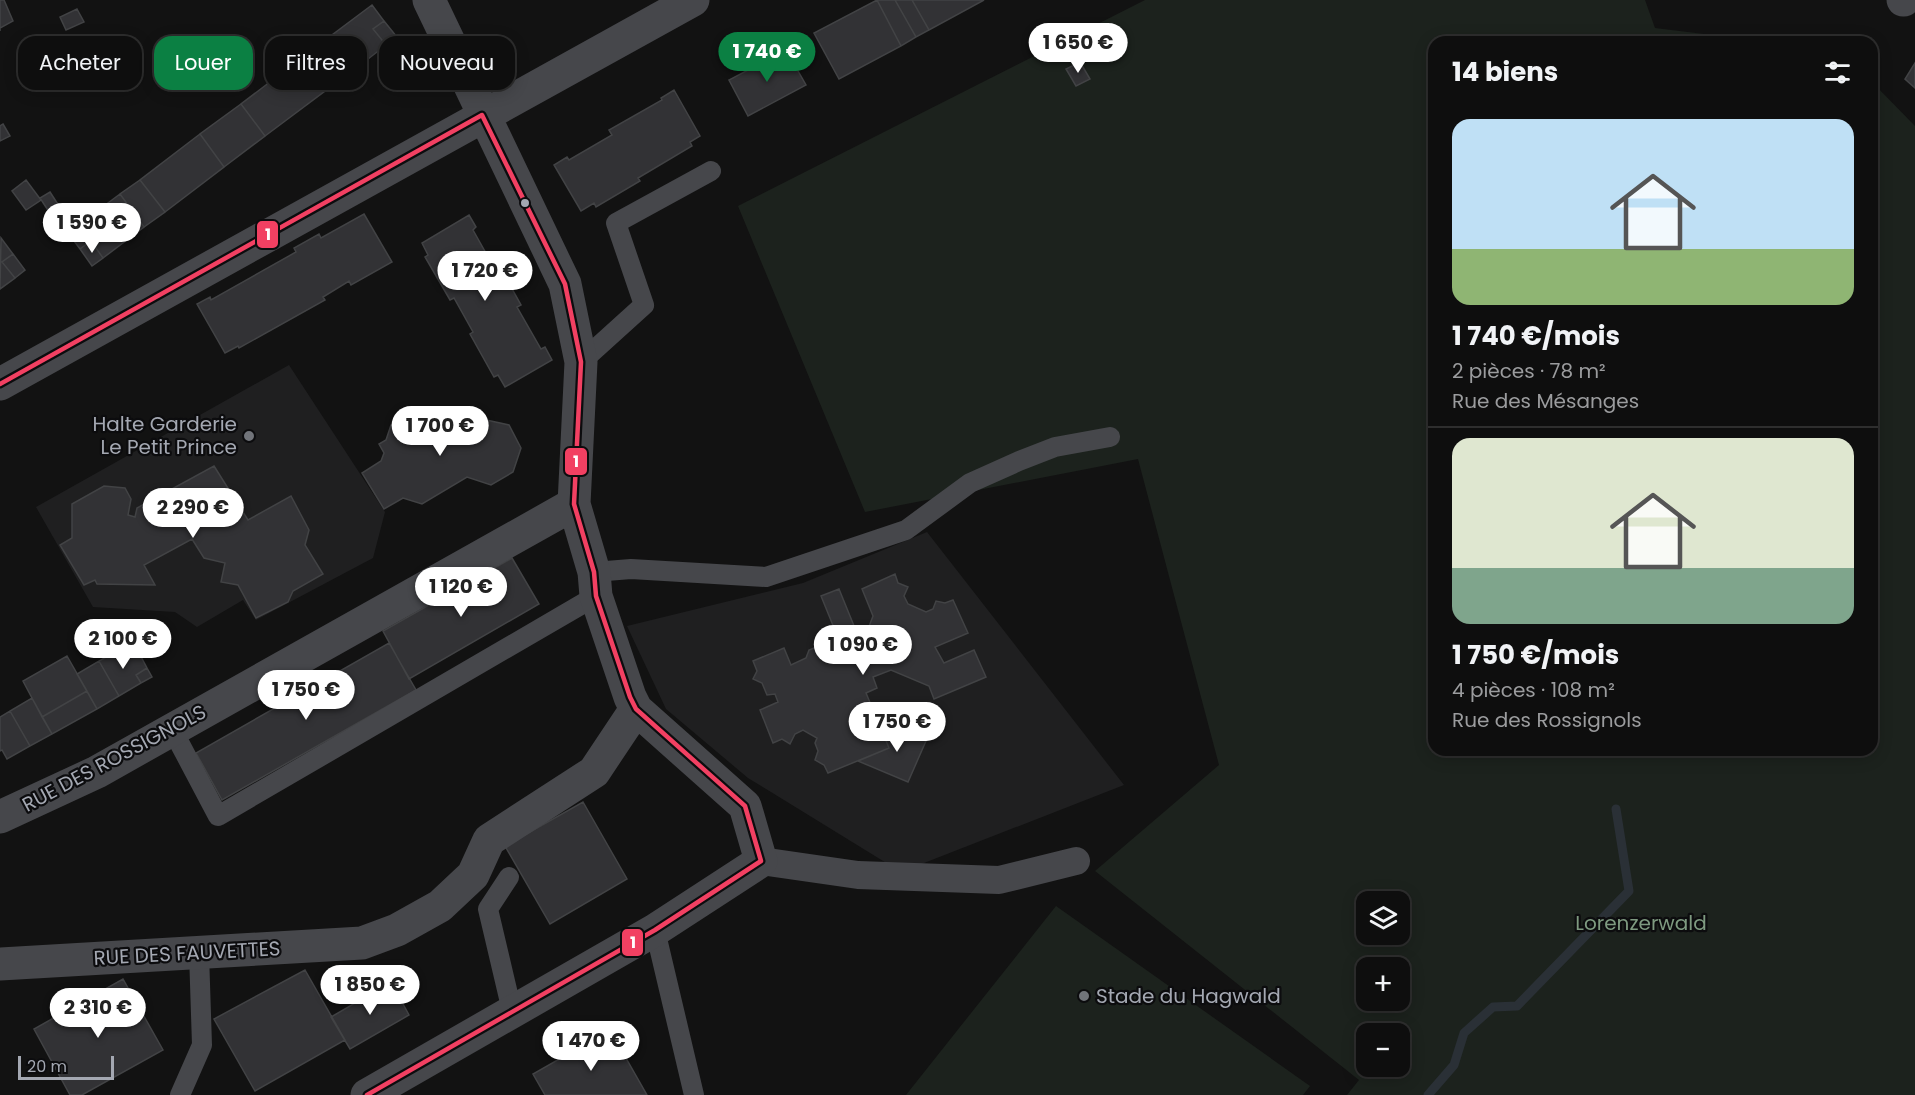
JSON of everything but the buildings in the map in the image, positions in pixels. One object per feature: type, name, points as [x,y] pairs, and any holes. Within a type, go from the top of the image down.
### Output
[{"type":"street","points":[[429,0],[482,116],[565,284],[581,362],[574,504],[595,584],[636,710],[745,806],[760,861]]},
{"type":"street","points":[[0,384],[693,0]]},
{"type":"street","name":"RUE DES ROSSIGNOLS","points":[[0,817],[97,772],[574,504]]},
{"type":"street","name":"RUE DES FAUVETTES","points":[[0,963],[362,943],[397,930],[440,906],[473,876],[489,840],[594,772],[636,710]]},
{"type":"street","points":[[367,1095],[655,930],[760,861],[858,875],[999,880],[1076,861]]},
{"type":"lane","points":[[581,362],[644,305],[616,223],[711,171]]},
{"type":"lane","points":[[172,729],[218,816],[595,584],[631,570],[766,577],[906,530],[970,483],[1019,461],[1054,447],[1110,437]]},
{"type":"lane","points":[[509,876],[488,909],[512,1011]]},
{"type":"lane","points":[[655,930],[694,1095]]},
{"type":"lane","points":[[180,1095],[202,1045],[199,953]]},
{"type":"shaded area","name":"Halte Garderie Le Petit Prince","points":[[289,365],[385,512],[373,558],[256,620],[243,600],[197,627],[175,612],[93,607],[36,507]]},
{"type":"shaded area","points":[[927,532],[1124,785],[901,872],[748,778],[666,709],[627,626],[803,583]]},
{"type":"green space","name":"Lorenzerwald","points":[[1145,0],[1645,0],[1655,28],[1720,36],[1428,36],[1428,756],[1878,756],[1878,88],[1915,126],[1915,1095],[1347,1095],[1359,1080],[1095,871],[1219,765],[1138,459],[865,512],[738,206]]},
{"type":"green space","name":"Stade du Hagwald","points":[[1056,906],[1310,1086],[1303,1095],[906,1095]]},
{"type":"waterway","points":[[1428,1095],[1454,1065],[1464,1033],[1493,1007],[1517,1006],[1629,891],[1616,809]]},
{"type":"transit line","name":"1","points":[[0,384],[482,115],[565,284],[581,362],[574,504],[594,572],[596,596],[630,697],[636,709],[745,806],[761,861],[655,930],[367,1095]]},
{"type":"place","name":"Halte Garderie Le Petit Prince","points":[[249,436]]},
{"type":"place","name":"Stade du Hagwald","points":[[1084,996]]}]
